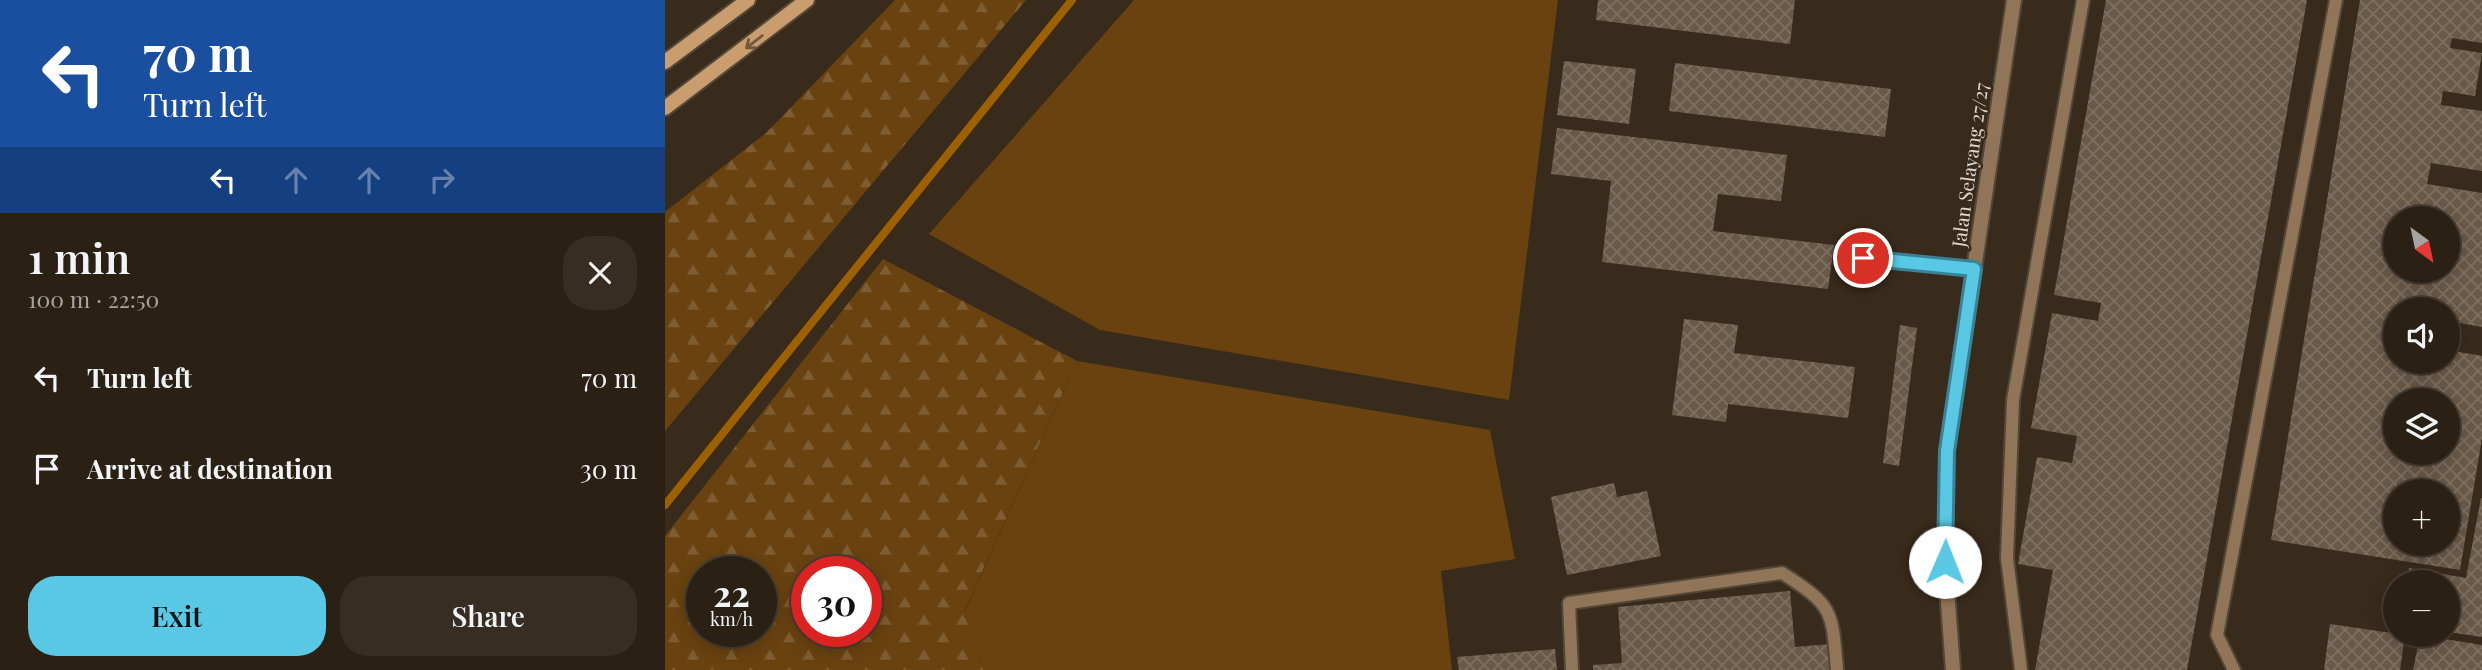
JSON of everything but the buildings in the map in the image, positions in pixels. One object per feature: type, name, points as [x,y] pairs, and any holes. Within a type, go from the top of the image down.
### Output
[{"type":"main road","points":[[665,62],[748,0]]},
{"type":"main road","points":[[665,107],[807,0]]},
{"type":"street","name":"Jalan Selayang 27/27","points":[[1953,670],[1945,562],[1947,451],[2014,0]]},
{"type":"lane","points":[[2021,670],[2007,558],[2013,400],[2083,0]]},
{"type":"lane","points":[[2234,670],[2217,635],[2336,0]]},
{"type":"lane","points":[[1863,258],[1974,269]]},
{"type":"lane","points":[[1572,670],[1569,603],[1782,573],[1809,591],[1828,609],[1837,670]]},
{"type":"green space","points":[[895,0],[1026,0],[665,431],[665,212],[766,133]]},
{"type":"green space","points":[[1134,0],[1558,0],[1509,400],[1100,330],[929,234]]},
{"type":"green space","points":[[883,259],[1077,361],[964,612],[984,670],[665,670],[665,536]]},
{"type":"green space","points":[[1077,361],[1490,430],[1515,559],[1441,571],[1452,670],[984,670],[964,613]]},
{"type":"waterway","points":[[665,505],[1072,0]]},
{"type":"route","points":[[1863,258],[1974,269],[1947,451],[1945,562]]}]
